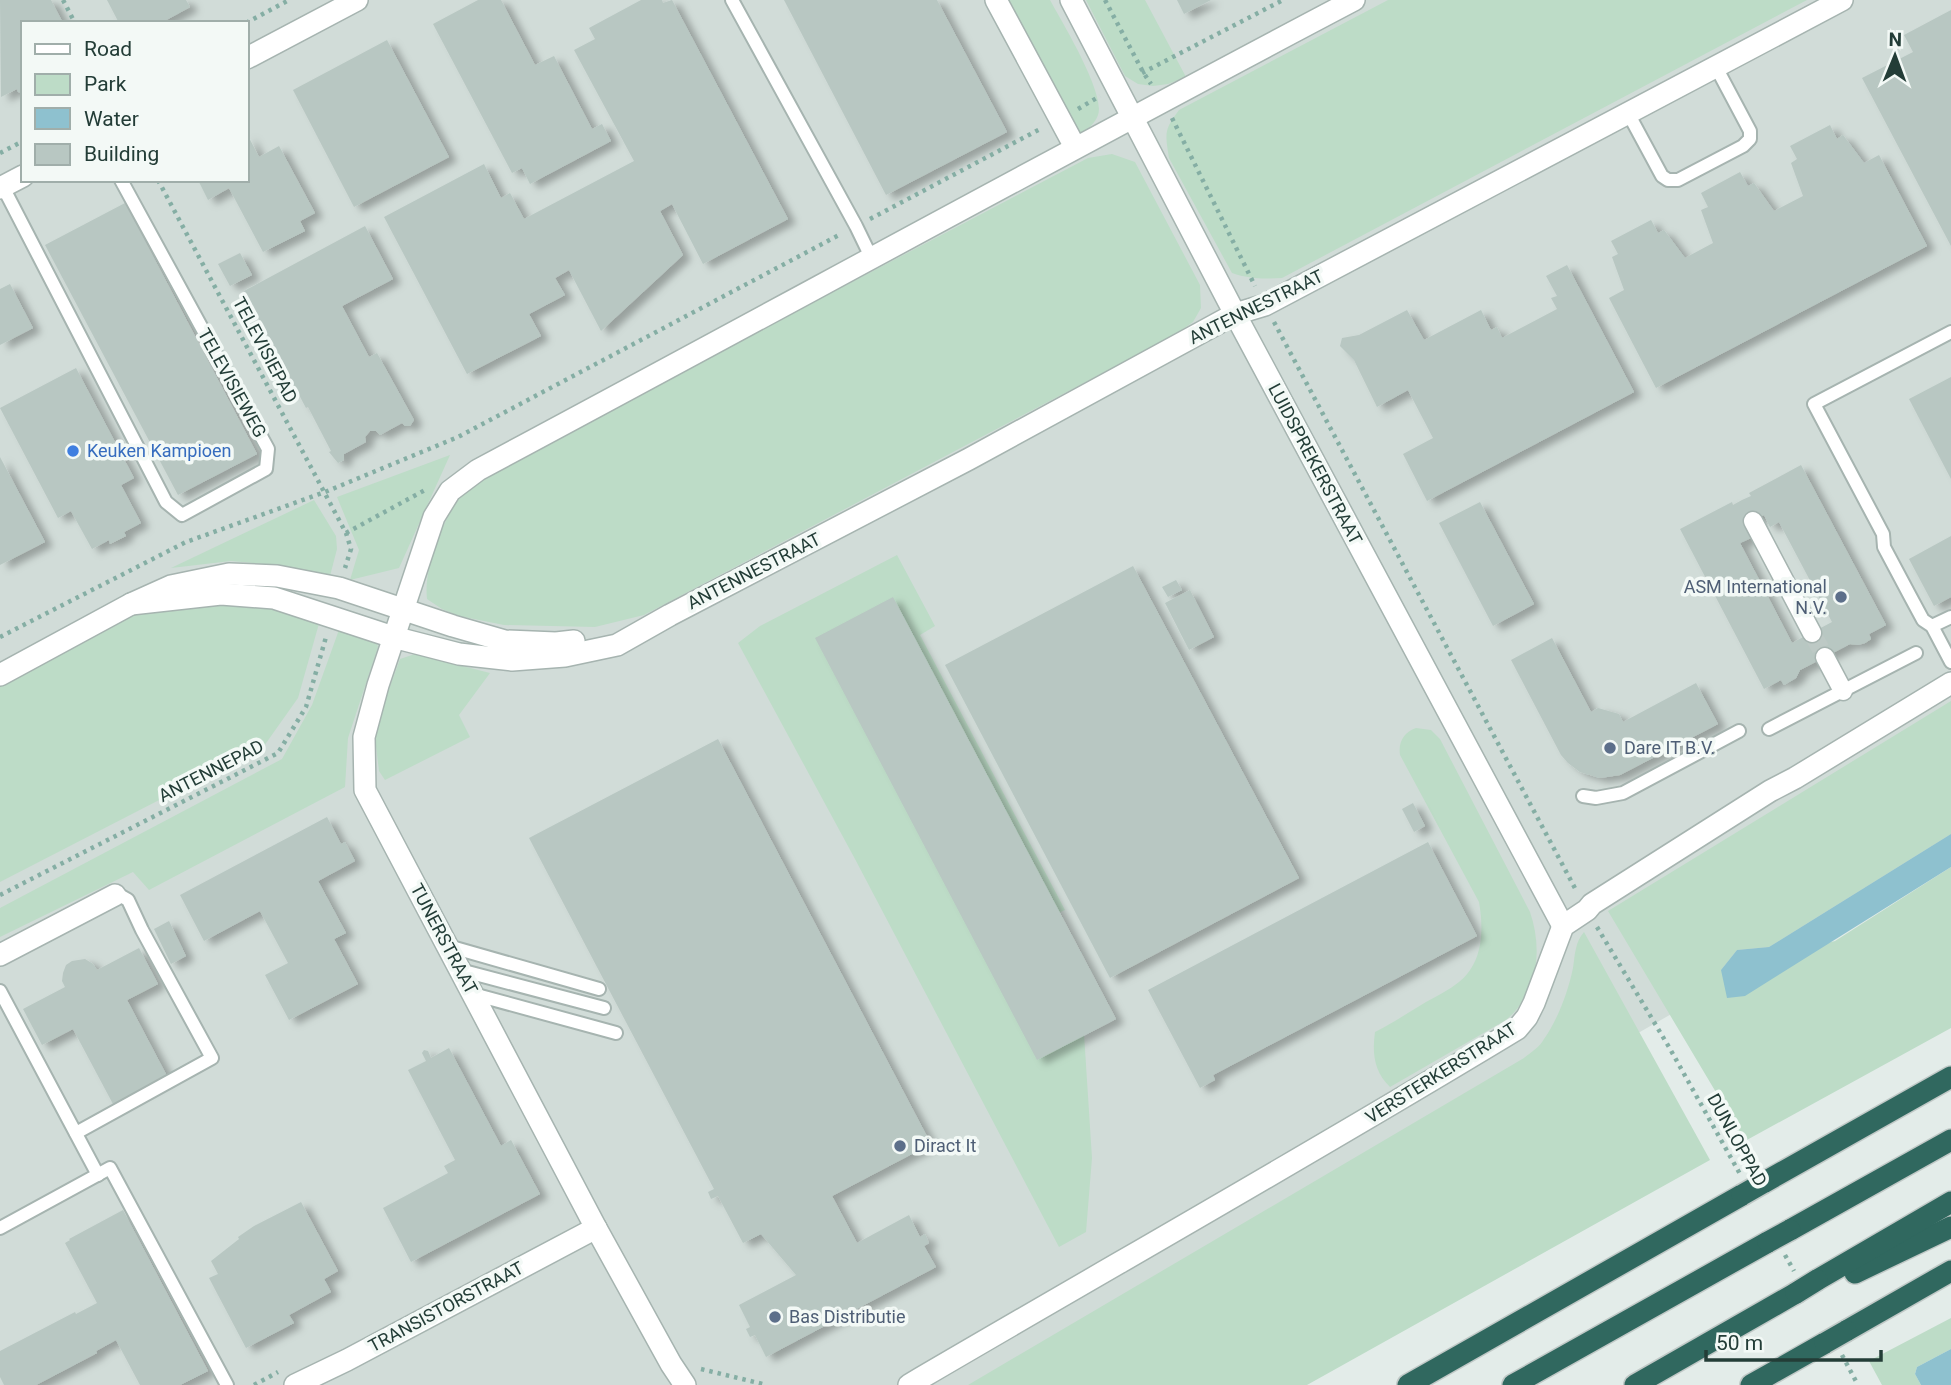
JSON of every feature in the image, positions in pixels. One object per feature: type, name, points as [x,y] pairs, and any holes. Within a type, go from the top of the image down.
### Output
[{"type":"highway","points":[[1908,1101],[1951,1069]]},
{"type":"highway","points":[[1408,1385],[1749,1186],[1951,1077]]},
{"type":"highway","points":[[1513,1385],[1776,1247],[1790,1230],[1951,1140]]},
{"type":"highway","points":[[1635,1385],[1951,1202]]},
{"type":"highway","points":[[1806,1287],[1951,1227]]},
{"type":"highway","points":[[1751,1385],[1836,1341],[1951,1271]]},
{"type":"street","points":[[248,57],[357,0]]},
{"type":"street","points":[[996,0],[1075,147]]},
{"type":"street","name":"LUIDSPREKERSTRAAT","points":[[1071,0],[1235,314],[1563,926]]},
{"type":"street","points":[[393,637],[434,517],[450,491],[478,470],[1075,147],[1354,0]]},
{"type":"street","name":"ANTENNESTRAAT","points":[[131,604],[221,594],[274,598],[393,637],[459,654],[512,660],[565,656],[617,645],[969,459],[1235,314],[1265,305],[1842,0]]},
{"type":"street","name":"TELEVISIEWEG","points":[[1,188],[21,177]]},
{"type":"street","points":[[1753,521],[1812,633]]},
{"type":"street","name":"ANTENNESTRAAT","points":[[0,675],[131,604],[171,586],[229,574],[277,576],[339,589],[505,641],[556,643],[604,637],[670,615]]},
{"type":"street","name":"TUNERSTRAAT","points":[[393,637],[364,737],[365,790],[596,1227]]},
{"type":"street","points":[[1825,657],[1843,691]]},
{"type":"street","points":[[1563,926],[1592,904],[1770,791],[1951,683]]},
{"type":"street","points":[[0,955],[115,895]]},
{"type":"street","name":"VERSTERKERSTRAAT","points":[[909,1385],[1380,1112],[1517,1029],[1534,1003],[1563,926]]},
{"type":"street","points":[[596,1227],[685,1385]]},
{"type":"street","name":"TRANSISTORSTRAAT","points":[[295,1385],[596,1227]]},
{"type":"lane","points":[[732,0],[872,259]]},
{"type":"lane","points":[[1628,113],[1662,176],[1668,180],[1678,180],[1743,146],[1750,139],[1750,131],[1716,67]]},
{"type":"lane","name":"TELEVISIEWEG","points":[[1,188],[166,502],[182,514],[266,469],[268,449],[122,182]]},
{"type":"lane","points":[[1951,332],[1814,404],[1883,534],[1884,547],[1913,603],[1923,620],[1933,626],[1951,662]]},
{"type":"lane","points":[[1933,626],[1951,617]]},
{"type":"lane","points":[[1769,729],[1916,653]]},
{"type":"lane","points":[[1583,796],[1623,793],[1739,731]]},
{"type":"lane","points":[[76,1133],[212,1058],[128,900],[121,895],[115,895]]},
{"type":"lane","points":[[448,946],[599,989]]},
{"type":"lane","points":[[460,970],[604,1009]]},
{"type":"lane","points":[[0,991],[98,1175]]},
{"type":"lane","points":[[473,994],[616,1032]]},
{"type":"lane","points":[[0,1228],[110,1168],[227,1385]]},
{"type":"path","points":[[63,0],[74,21]]},
{"type":"path","points":[[248,22],[289,0]]},
{"type":"path","name":"LUIDSPREKERSTRAAT","points":[[1105,0],[1143,72],[1163,101],[1265,305],[1587,910]]},
{"type":"path","points":[[0,637],[186,542],[325,492],[458,437],[1283,0]]},
{"type":"path","points":[[0,153],[21,142]]},
{"type":"path","name":"TELEVISIEPAD","points":[[159,182],[346,533],[351,549],[339,589]]},
{"type":"path","points":[[346,533],[428,488],[450,491]]},
{"type":"path","name":"ANTENNEPAD","points":[[0,895],[278,753],[306,707],[331,616]]},
{"type":"path","name":"DUNLOPPAD","points":[[1587,910],[1749,1186]]},
{"type":"path","points":[[1776,1247],[1806,1287]]},
{"type":"path","points":[[1836,1341],[1858,1385]]},
{"type":"shaded area","points":[[0,0],[1951,0],[1951,854],[1023,1385],[0,1385]]},
{"type":"green space","points":[[999,0],[1050,0],[1082,58],[1096,91],[1098,115],[1080,135]]},
{"type":"green space","points":[[1086,0],[1145,0],[1186,77],[1153,86],[1138,84],[1125,76]]},
{"type":"green space","points":[[1388,0],[1807,0],[1282,278],[1257,278],[1232,273],[1169,158],[1166,137],[1168,127],[1179,110]]},
{"type":"green space","points":[[1112,154],[1135,162],[1200,285],[1201,308],[1193,322],[1173,336],[644,615],[595,627],[504,625],[459,616],[427,599],[429,570],[439,536],[455,505],[477,480],[1088,158]]},
{"type":"green space","points":[[450,455],[399,568],[350,580],[359,550],[337,497]]},
{"type":"green space","points":[[314,500],[336,536],[337,549],[330,576],[285,566],[231,561],[171,568]]},
{"type":"green space","points":[[897,555],[935,626],[920,635],[1065,910],[1015,932],[1081,987],[1092,1158],[1086,1232],[1059,1247],[738,643],[760,626]]},
{"type":"green space","points":[[214,604],[278,607],[320,620],[298,698],[264,746],[0,882],[0,686],[136,613]]},
{"type":"green space","points":[[340,627],[375,637],[378,647],[348,738],[345,787],[149,890],[133,872],[0,937],[0,908],[282,759],[312,705]]},
{"type":"green space","points":[[415,654],[490,673],[459,715],[470,737],[385,780],[379,771],[374,730],[400,659]]},
{"type":"green space","points":[[1951,701],[1951,834],[1769,947],[1737,950],[1721,970],[1835,941],[1951,867],[1951,1028],[1745,1141],[1608,911]]},
{"type":"green space","points":[[1416,728],[1431,730],[1440,739],[1530,912],[1537,956],[1531,984],[1525,997],[1506,1020],[1390,1087],[1380,1075],[1375,1062],[1375,1032],[1459,982],[1473,965],[1481,935],[1479,902],[1400,755],[1403,738]]},
{"type":"green space","points":[[1584,932],[1710,1160],[1307,1385],[968,1385],[1524,1058],[1542,1042],[1558,1014],[1571,977],[1577,944]]},
{"type":"green space","points":[[1951,1318],[1951,1349],[1917,1367],[1915,1374],[1921,1385],[1882,1385],[1869,1361]]},
{"type":"water","points":[[1951,834],[1951,867],[1745,996],[1727,998],[1721,970],[1737,950],[1769,947]]},
{"type":"water","points":[[1951,1349],[1951,1385],[1921,1385],[1915,1374],[1917,1367]]},
{"type":"building","points":[[0,0],[51,0],[62,21],[21,21],[21,93],[17,89],[1,97]]},
{"type":"building","points":[[107,0],[186,0],[190,7],[165,21],[118,21]]},
{"type":"building","points":[[478,0],[501,0],[535,65],[554,56],[592,129],[602,124],[611,141],[530,184],[522,168],[512,173],[433,24]]},
{"type":"building","points":[[641,0],[662,0],[663,3],[672,0],[788,219],[703,264],[672,204],[660,211],[683,255],[601,331],[569,270],[555,278],[565,295],[529,314],[541,336],[467,374],[384,217],[484,164],[501,198],[510,193],[524,219],[634,161],[574,50],[595,39],[589,28]]},
{"type":"building","points":[[784,0],[937,0],[1007,132],[886,195]]},
{"type":"building","points":[[1177,0],[1211,0],[1184,14]]},
{"type":"building","points":[[1951,10],[1951,246],[1862,78],[1913,52],[1904,35]]},
{"type":"building","points":[[387,40],[449,157],[354,207],[293,90]]},
{"type":"building","points":[[1830,125],[1837,139],[1843,135],[1864,163],[1879,155],[1927,246],[1656,388],[1609,298],[1624,290],[1612,257],[1618,254],[1611,241],[1651,220],[1658,233],[1664,230],[1685,258],[1713,243],[1701,210],[1708,207],[1701,193],[1740,172],[1748,186],[1754,183],[1774,211],[1803,196],[1791,163],[1797,159],[1790,146]]},
{"type":"building","points":[[248,136],[259,157],[279,146],[315,213],[300,221],[305,231],[263,252],[229,188],[208,200],[199,182],[248,182]]},
{"type":"building","points":[[125,203],[257,454],[178,495],[45,245]]},
{"type":"building","points":[[365,226],[393,279],[342,306],[369,357],[377,353],[414,420],[410,426],[402,423],[380,435],[376,431],[370,431],[365,437],[366,442],[344,454],[344,460],[338,463],[329,452],[331,451],[308,407],[306,408],[244,291]]},
{"type":"building","points":[[240,253],[252,275],[230,286],[218,264]]},
{"type":"building","points":[[1567,265],[1634,392],[1427,501],[1403,454],[1433,438],[1408,390],[1377,407],[1354,360],[1340,346],[1342,338],[1359,335],[1407,310],[1424,340],[1481,310],[1491,330],[1497,327],[1502,338],[1557,309],[1551,298],[1557,296],[1546,276]]},
{"type":"building","points":[[10,284],[33,328],[0,345],[0,289]]},
{"type":"building","points":[[76,368],[134,478],[121,485],[141,523],[124,532],[126,536],[110,544],[109,540],[92,549],[71,511],[58,518],[0,408]]},
{"type":"building","points":[[1951,377],[1951,479],[1909,399]]},
{"type":"building","points":[[0,457],[45,542],[0,565]]},
{"type":"building","points":[[1801,465],[1886,625],[1869,634],[1871,639],[1865,643],[1850,644],[1800,670],[1796,678],[1784,685],[1781,680],[1764,689],[1680,529],[1732,502],[1733,505],[1751,496],[1749,493]],"holes":[[[1764,515],[1770,527],[1779,522],[1832,622],[1792,643],[1740,543],[1751,538],[1745,525]]]},
{"type":"building","points":[[1480,502],[1534,604],[1493,626],[1439,523]]},
{"type":"building","points":[[1951,536],[1951,597],[1934,606],[1909,559]]},
{"type":"building","points":[[1133,566],[1299,878],[1110,978],[945,665]]},
{"type":"building","points":[[1176,580],[1182,590],[1168,597],[1162,587]]},
{"type":"building","points":[[1190,590],[1214,637],[1189,650],[1165,603]]},
{"type":"building","points":[[893,597],[1116,1019],[1037,1060],[815,638]]},
{"type":"building","points":[[1552,638],[1591,712],[1598,708],[1619,714],[1623,722],[1696,683],[1718,724],[1620,775],[1600,778],[1580,772],[1561,755],[1511,660]]},
{"type":"building","points":[[718,739],[931,1144],[832,1196],[857,1243],[909,1215],[920,1237],[925,1234],[929,1243],[924,1246],[936,1267],[766,1357],[755,1335],[750,1337],[746,1329],[750,1327],[739,1305],[796,1275],[761,1234],[743,1243],[718,1196],[711,1199],[708,1192],[714,1189],[529,838]]},
{"type":"building","points":[[1413,803],[1425,826],[1414,832],[1402,809]]},
{"type":"building","points":[[327,817],[341,844],[345,842],[355,861],[318,881],[346,933],[334,939],[358,984],[289,1020],[265,975],[288,963],[260,911],[204,941],[180,895]]},
{"type":"building","points":[[1428,842],[1477,936],[1213,1075],[1215,1080],[1200,1088],[1148,990]]},
{"type":"building","points":[[169,921],[186,956],[171,964],[154,929]]},
{"type":"building","points":[[139,948],[158,984],[127,1000],[167,1076],[113,1104],[73,1029],[42,1045],[23,1009],[65,987],[62,981],[63,973],[66,965],[72,961],[85,959],[97,970]]},
{"type":"building","points":[[449,1048],[501,1146],[511,1140],[540,1194],[411,1262],[383,1208],[448,1173],[444,1166],[455,1160],[408,1070],[426,1061],[422,1053],[424,1050],[428,1051],[431,1058]]},
{"type":"building","points":[[301,1202],[338,1271],[324,1279],[331,1292],[289,1315],[294,1323],[246,1348],[209,1278],[218,1274],[211,1261],[254,1226]]},
{"type":"building","points":[[123,1210],[208,1371],[180,1385],[140,1385],[116,1340],[36,1385],[4,1385],[0,1377],[0,1351],[97,1303],[65,1243]]},
{"type":"tunnel","points":[[1812,633],[1825,657]]},
{"type":"place","name":"Keuken Kampioen","points":[[73,451]]},
{"type":"place","name":"ASM International N.V.","points":[[1841,597]]},
{"type":"place","name":"Dare IT B.V.","points":[[1610,748]]},
{"type":"place","name":"Diract It","points":[[900,1146]]},
{"type":"place","name":"Bas Distributie","points":[[775,1317]]}]
